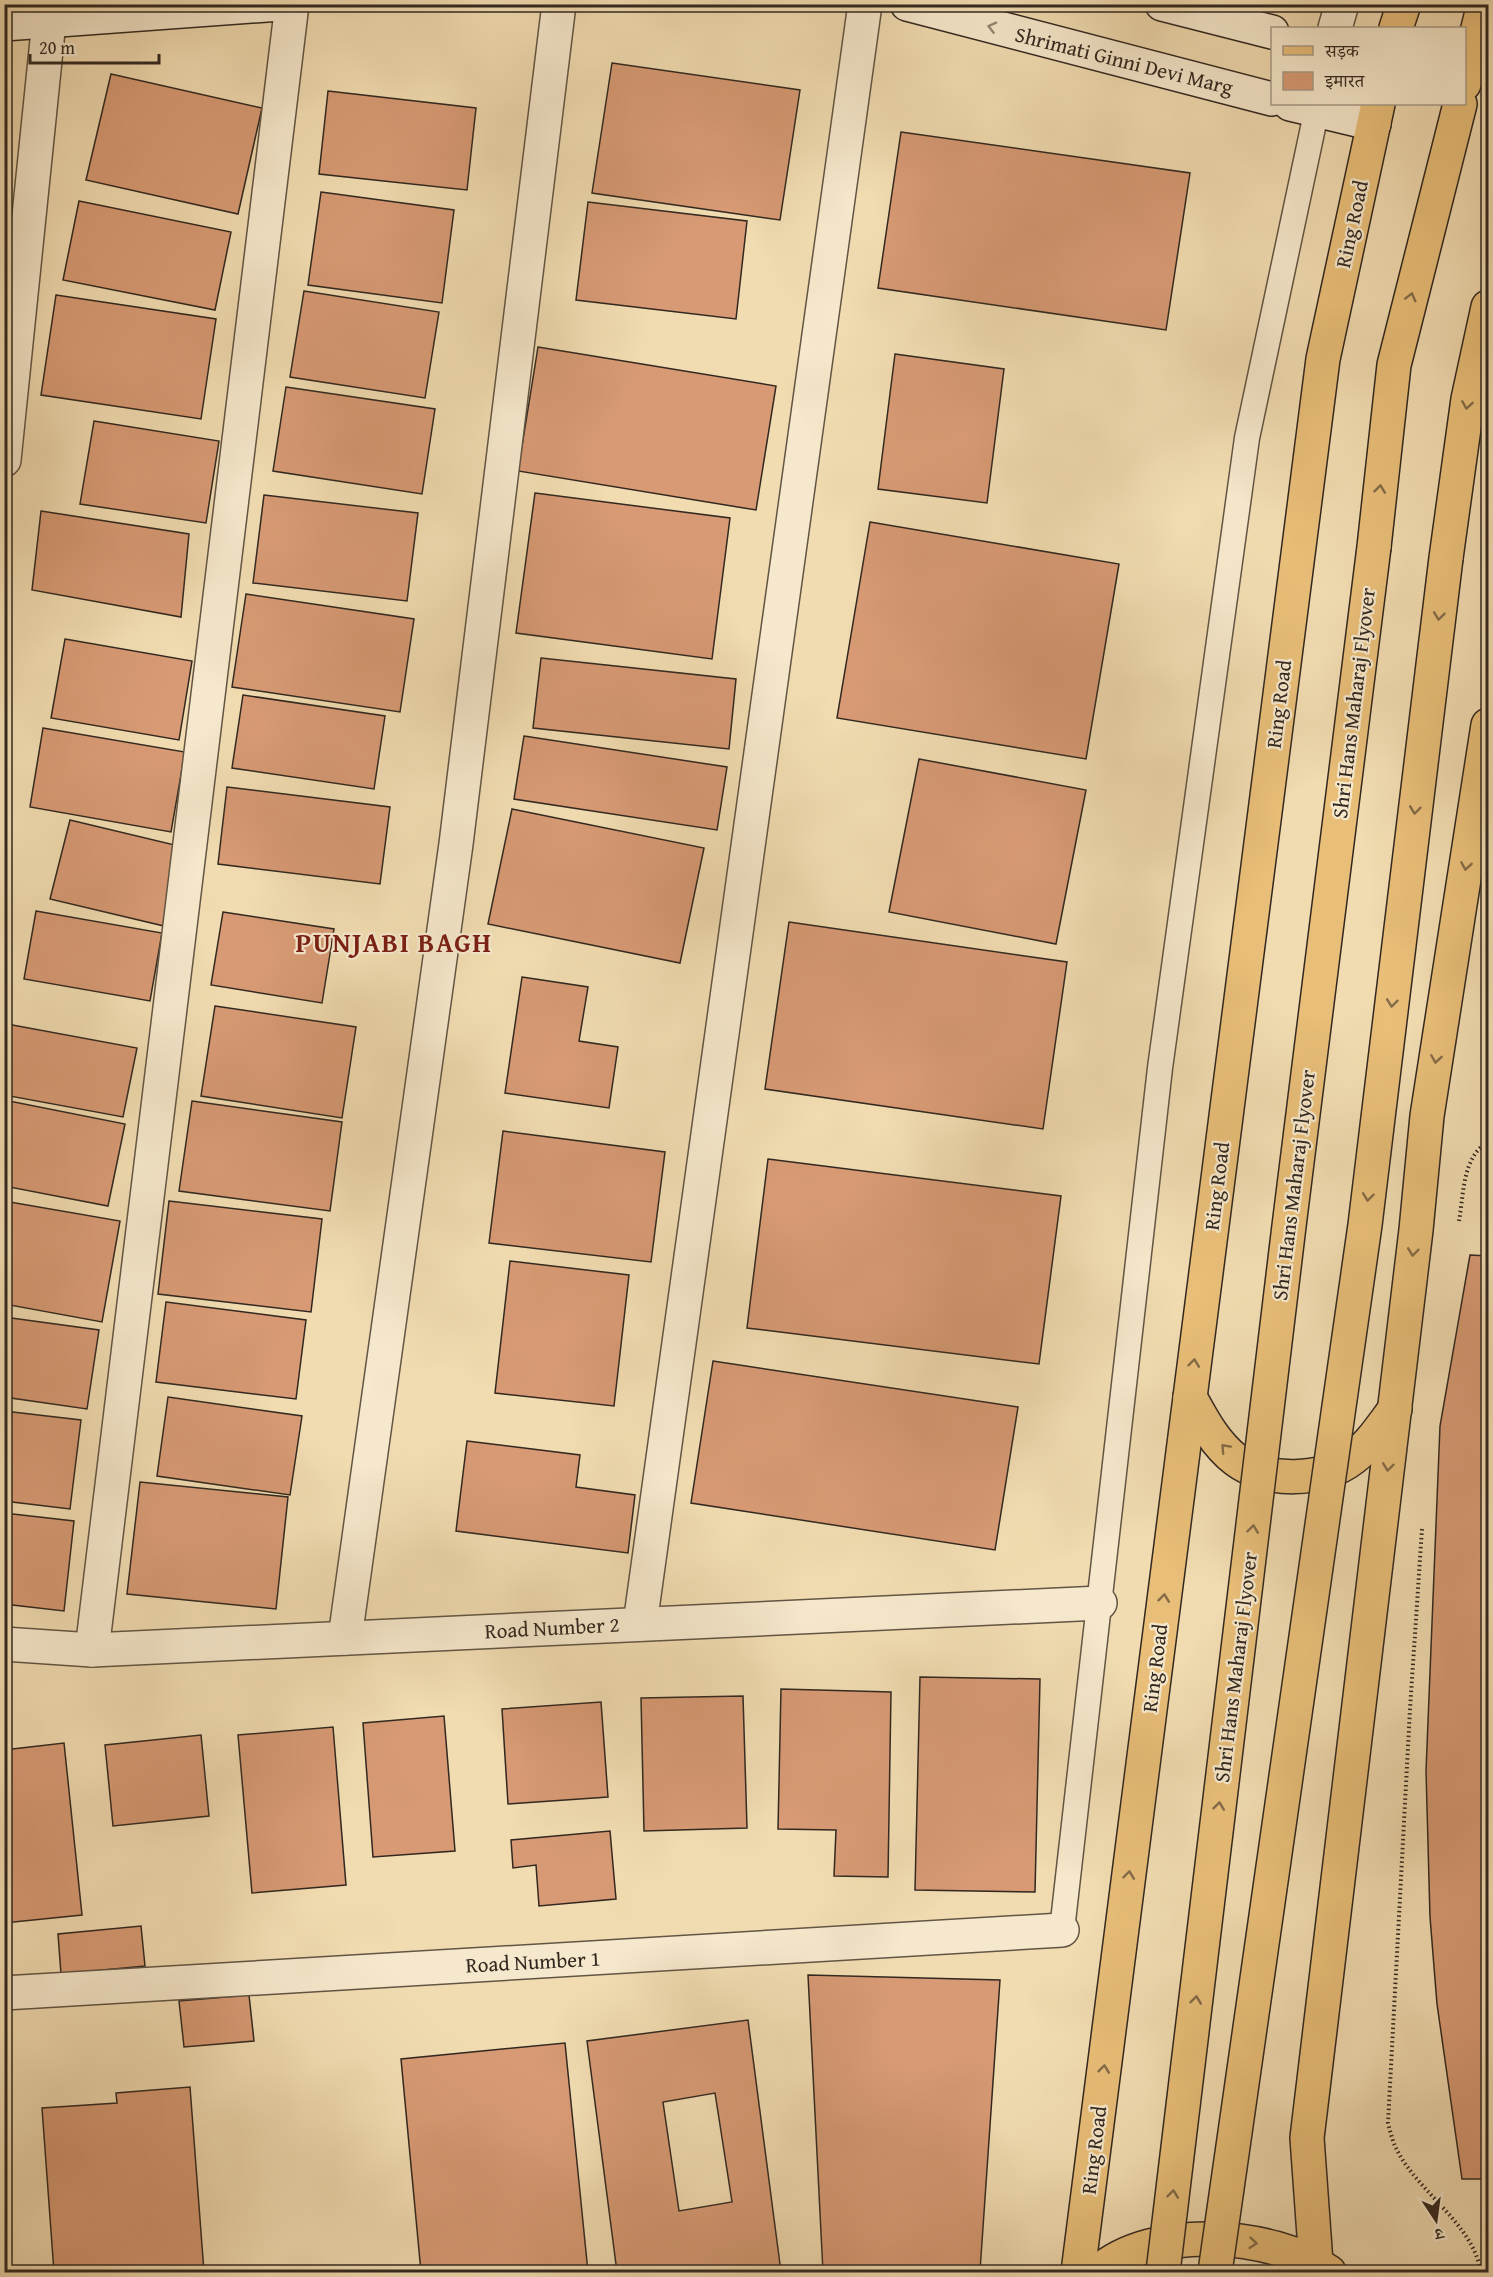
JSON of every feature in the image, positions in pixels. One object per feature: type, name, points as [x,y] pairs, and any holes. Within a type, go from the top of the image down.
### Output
[{"type":"main road","points":[[1396,27],[1404,4]]},
{"type":"main road","points":[[1466,76],[1484,4]]},
{"type":"main road","name":"Shri Hans Maharaj Flyover","points":[[1163,2272],[1394,365],[1460,105]]},
{"type":"main road","name":"Ring Road","points":[[1078,2272],[1323,359],[1376,114]]},
{"type":"main road","points":[[1215,2272],[1365,1225],[1468,399],[1488,307]]},
{"type":"main road","points":[[1098,2272],[1111,2261],[1166,2241],[1214,2240],[1265,2244],[1322,2268],[1307,2138],[1395,1409],[1427,1116],[1488,725]]},
{"type":"main road","points":[[1190,1397],[1210,1432],[1236,1460],[1263,1473],[1295,1477],[1326,1473],[1353,1459],[1376,1435],[1395,1409]]},
{"type":"street","points":[[4,24],[281,4]]},
{"type":"street","points":[[92,1650],[292,4]]},
{"type":"street","points":[[345,1638],[456,844],[559,4]]},
{"type":"street","points":[[640,1624],[866,4]]},
{"type":"street","name":"Shrimati Ginni Devi Marg","points":[[907,4],[1271,99]]},
{"type":"street","points":[[1162,4],[1271,32]]},
{"type":"street","points":[[1335,27],[1342,4]]},
{"type":"street","points":[[4,460],[49,21]]},
{"type":"street","points":[[1308,106],[1376,114]]},
{"type":"street","name":"Road Number 2","points":[[4,1644],[92,1650],[1100,1603]]},
{"type":"street","name":"Road Number 1","points":[[4,1993],[1062,1930]]},
{"type":"lane","points":[[1062,1930],[1160,1068],[1248,438],[1308,106]]},
{"type":"path","points":[[1459,1224],[1468,1165],[1479,1148],[1488,1142]]},
{"type":"path","points":[[1423,1519],[1388,2123],[1395,2145],[1404,2161],[1468,2239],[1481,2272]]},
{"type":"building","points":[[612,63],[800,90],[780,220],[592,193]]},
{"type":"building","points":[[111,74],[262,108],[238,214],[86,180]]},
{"type":"building","points":[[328,91],[476,108],[467,190],[319,174]]},
{"type":"building","points":[[901,132],[1190,173],[1166,330],[878,288]]},
{"type":"building","points":[[321,192],[454,210],[442,303],[308,285]]},
{"type":"building","points":[[79,201],[231,232],[215,310],[63,280]]},
{"type":"building","points":[[588,202],[747,221],[736,319],[576,300]]},
{"type":"building","points":[[304,291],[439,312],[425,398],[290,377]]},
{"type":"building","points":[[56,295],[216,319],[201,419],[41,395]]},
{"type":"building","points":[[538,347],[776,386],[756,510],[518,471]]},
{"type":"building","points":[[895,354],[1004,369],[987,503],[878,489]]},
{"type":"building","points":[[286,387],[435,409],[422,494],[273,471]]},
{"type":"building","points":[[94,421],[219,441],[206,523],[80,504]]},
{"type":"building","points":[[535,493],[730,518],[712,659],[516,633]]},
{"type":"building","points":[[264,495],[418,513],[407,601],[253,583]]},
{"type":"building","points":[[41,511],[189,534],[181,617],[32,590]]},
{"type":"building","points":[[870,522],[1119,564],[1086,759],[837,718]]},
{"type":"building","points":[[246,594],[414,619],[400,712],[232,687]]},
{"type":"building","points":[[65,639],[192,661],[179,740],[51,718]]},
{"type":"building","points":[[541,658],[736,679],[729,749],[533,728]]},
{"type":"building","points":[[243,695],[385,716],[374,789],[232,768]]},
{"type":"building","points":[[43,728],[185,752],[171,832],[30,807]]},
{"type":"building","points":[[524,736],[727,767],[717,830],[514,799]]},
{"type":"building","points":[[919,759],[1086,790],[1056,944],[889,912]]},
{"type":"building","points":[[227,787],[390,807],[380,884],[218,864]]},
{"type":"building","points":[[512,809],[704,848],[680,963],[488,924]]},
{"type":"building","points":[[70,820],[183,847],[164,926],[50,899]]},
{"type":"building","points":[[36,911],[162,933],[150,1001],[24,979]]},
{"type":"building","points":[[223,912],[334,929],[322,1003],[211,985]]},
{"type":"building","points":[[789,922],[1067,962],[1043,1129],[765,1089]]},
{"type":"building","points":[[522,977],[588,987],[579,1041],[618,1047],[609,1108],[505,1093]]},
{"type":"building","points":[[215,1006],[356,1027],[342,1118],[201,1096]]},
{"type":"building","points":[[7,1024],[137,1048],[123,1117],[4,1095],[4,1036]]},
{"type":"building","points":[[4,1100],[125,1124],[108,1206],[4,1186]]},
{"type":"building","points":[[192,1101],[342,1122],[330,1211],[179,1191]]},
{"type":"building","points":[[503,1131],[665,1152],[651,1262],[489,1243]]},
{"type":"building","points":[[768,1159],[1061,1196],[1039,1364],[747,1328]]},
{"type":"building","points":[[4,1201],[120,1221],[102,1322],[4,1304]]},
{"type":"building","points":[[169,1201],[322,1219],[311,1312],[158,1294]]},
{"type":"building","points":[[1470,1255],[1488,1256],[1488,2179],[1462,2179],[1437,2004],[1430,1917],[1426,1771],[1440,1426]]},
{"type":"building","points":[[510,1261],[629,1275],[614,1406],[495,1393]]},
{"type":"building","points":[[166,1302],[306,1320],[296,1399],[156,1382]]},
{"type":"building","points":[[4,1317],[99,1330],[87,1409],[4,1397]]},
{"type":"building","points":[[713,1361],[1018,1407],[995,1550],[691,1503]]},
{"type":"building","points":[[168,1397],[302,1416],[290,1495],[157,1476]]},
{"type":"building","points":[[4,1411],[81,1420],[70,1509],[4,1501]]},
{"type":"building","points":[[467,1441],[580,1455],[576,1487],[635,1495],[628,1553],[456,1531]]},
{"type":"building","points":[[140,1482],[288,1497],[276,1609],[127,1594]]},
{"type":"building","points":[[4,1513],[74,1521],[64,1611],[4,1604]]},
{"type":"building","points":[[920,1677],[1040,1679],[1035,1892],[915,1890]]},
{"type":"building","points":[[781,1689],[891,1692],[888,1877],[834,1876],[836,1830],[778,1829]]},
{"type":"building","points":[[743,1696],[747,1828],[644,1831],[641,1698]]},
{"type":"building","points":[[601,1702],[608,1797],[508,1804],[502,1709]]},
{"type":"building","points":[[444,1716],[455,1851],[373,1857],[363,1723]]},
{"type":"building","points":[[333,1727],[346,1885],[252,1893],[238,1735]]},
{"type":"building","points":[[201,1735],[209,1816],[113,1826],[105,1745]]},
{"type":"building","points":[[64,1743],[82,1915],[4,1923],[4,1750]]},
{"type":"building","points":[[610,1831],[616,1899],[539,1906],[536,1865],[513,1868],[511,1840]]},
{"type":"building","points":[[141,1926],[145,1966],[61,1974],[58,1934]]},
{"type":"building","points":[[808,1975],[1000,1980],[980,2271],[823,2272]]},
{"type":"building","points":[[249,1995],[254,2041],[184,2047],[179,2001]]},
{"type":"building","points":[[748,2020],[781,2272],[617,2272],[587,2041]],"holes":[[[715,2093],[732,2202],[679,2211],[663,2102]]]},
{"type":"building","points":[[565,2043],[588,2272],[421,2272],[401,2059]]},
{"type":"building","points":[[190,2087],[204,2272],[54,2272],[42,2108],[117,2103],[116,2093]]},
{"type":"district","name":"PUNJABI BAGH","points":[[394,943]]}]
